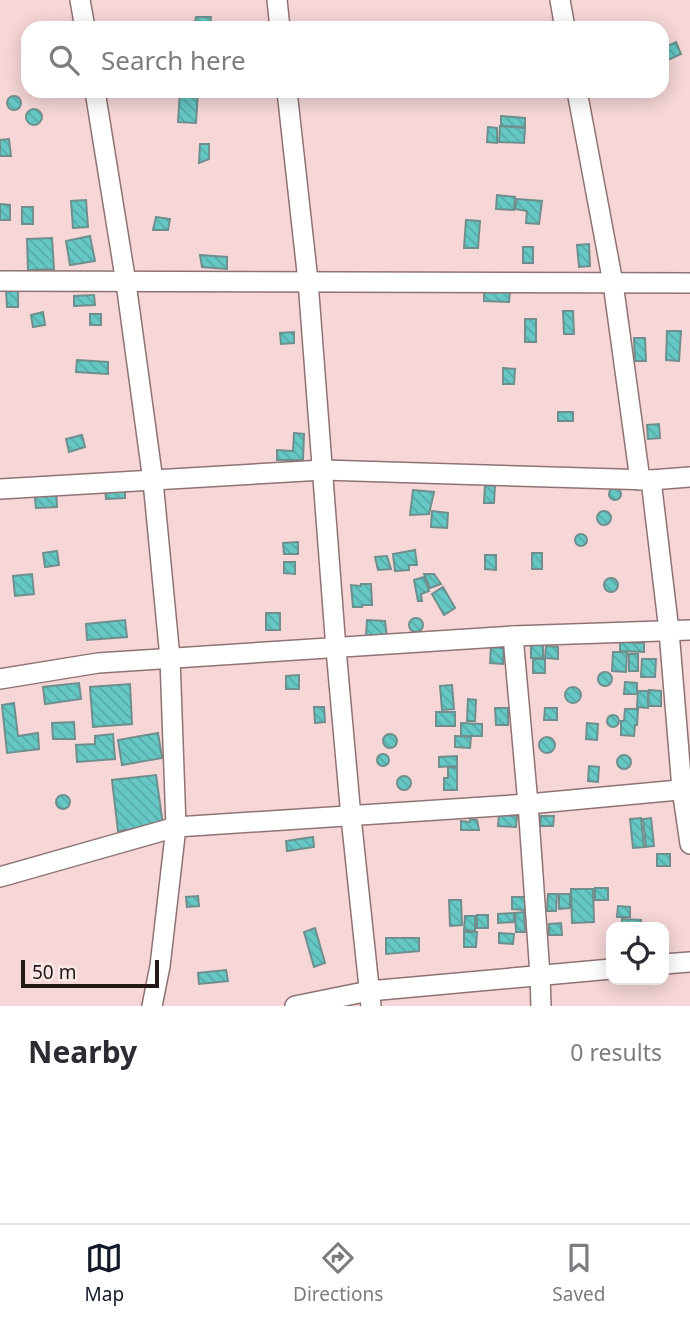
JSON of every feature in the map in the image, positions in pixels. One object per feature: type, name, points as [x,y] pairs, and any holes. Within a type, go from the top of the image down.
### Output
[{"type":"street","points":[[80,0],[84,21]]},
{"type":"street","points":[[277,0],[279,21]]},
{"type":"street","points":[[560,0],[564,21]]},
{"type":"street","points":[[96,98],[126,283],[153,481],[170,658],[176,827],[160,966],[152,1006]]},
{"type":"street","points":[[288,98],[308,281],[336,649],[370,999]]},
{"type":"street","points":[[578,98],[613,283],[669,631],[690,844]]},
{"type":"street","points":[[0,281],[690,283]]},
{"type":"street","points":[[0,489],[323,470],[646,480],[690,477]]},
{"type":"street","points":[[0,679],[98,663],[513,636],[690,630]]},
{"type":"street","points":[[513,636],[528,804],[541,1006]]},
{"type":"street","points":[[0,877],[176,827],[528,804],[686,789]]},
{"type":"street","points":[[669,964],[690,962]]},
{"type":"street","points":[[295,1006],[370,999],[540,975],[606,969]]},
{"type":"building","points":[[196,17],[211,17],[211,21],[195,21]]},
{"type":"building","points":[[676,42],[681,54],[669,60],[669,45]]},
{"type":"building","points":[[11,96],[17,96],[21,103],[17,110],[11,110],[7,106],[7,100]]},
{"type":"building","points":[[180,98],[198,98],[196,123],[178,122]]},
{"type":"building","points":[[34,109],[40,111],[40,123],[34,125],[28,123],[26,117],[28,111]]},
{"type":"building","points":[[501,116],[525,118],[525,127],[501,126]]},
{"type":"building","points":[[500,126],[525,128],[524,143],[499,142]]},
{"type":"building","points":[[488,127],[497,128],[497,143],[487,142]]},
{"type":"building","points":[[9,139],[11,156],[0,156],[0,140]]},
{"type":"building","points":[[200,144],[209,144],[209,159],[199,163]]},
{"type":"building","points":[[497,195],[515,197],[514,210],[496,209]]},
{"type":"building","points":[[517,199],[542,201],[539,224],[526,223],[527,211],[515,209]]},
{"type":"building","points":[[86,200],[88,227],[73,228],[71,201]]},
{"type":"building","points":[[0,204],[10,205],[10,220],[0,220]]},
{"type":"building","points":[[22,207],[33,207],[33,224],[22,224]]},
{"type":"building","points":[[156,217],[170,219],[168,230],[153,230]]},
{"type":"building","points":[[466,220],[480,221],[478,248],[464,248]]},
{"type":"building","points":[[90,236],[95,261],[70,265],[66,241]]},
{"type":"building","points":[[52,238],[54,269],[28,270],[27,239]]},
{"type":"building","points":[[589,244],[590,266],[579,267],[577,245]]},
{"type":"building","points":[[523,247],[533,247],[533,263],[523,263]]},
{"type":"building","points":[[200,255],[227,257],[227,269],[202,267]]},
{"type":"building","points":[[484,290],[510,291],[509,302],[484,301]]},
{"type":"building","points":[[6,291],[18,291],[18,307],[7,307]]},
{"type":"building","points":[[94,295],[95,305],[74,306],[74,296]]},
{"type":"building","points":[[563,311],[573,311],[574,334],[564,334]]},
{"type":"building","points":[[43,312],[45,325],[33,327],[31,315]]},
{"type":"building","points":[[90,314],[101,314],[101,325],[90,325]]},
{"type":"building","points":[[525,319],[536,319],[536,342],[525,342]]},
{"type":"building","points":[[667,331],[681,331],[679,361],[666,360]]},
{"type":"building","points":[[294,332],[294,343],[281,344],[280,333]]},
{"type":"building","points":[[634,338],[645,338],[646,361],[635,361]]},
{"type":"building","points":[[77,360],[108,362],[108,374],[76,372]]},
{"type":"building","points":[[503,368],[515,369],[514,384],[503,384]]},
{"type":"building","points":[[558,412],[573,412],[573,421],[558,421]]},
{"type":"building","points":[[659,424],[660,438],[648,439],[647,425]]},
{"type":"building","points":[[294,433],[304,434],[303,460],[277,460],[277,450],[293,451]]},
{"type":"building","points":[[82,435],[85,447],[69,452],[66,439]]},
{"type":"building","points":[[485,485],[495,486],[494,503],[484,503]]},
{"type":"building","points":[[125,486],[125,498],[106,499],[105,487]]},
{"type":"building","points":[[56,488],[57,507],[36,508],[34,489]]},
{"type":"building","points":[[615,488],[621,494],[615,500],[609,494]]},
{"type":"building","points":[[413,490],[434,492],[429,514],[410,515]]},
{"type":"building","points":[[432,511],[448,513],[447,528],[431,527]]},
{"type":"building","points":[[604,511],[609,513],[609,523],[604,525],[599,523],[597,518],[599,513]]},
{"type":"building","points":[[576,535],[586,535],[586,545],[576,545]]},
{"type":"building","points":[[298,542],[298,554],[284,554],[283,543]]},
{"type":"building","points":[[415,550],[417,565],[409,565],[409,570],[395,571],[393,554]]},
{"type":"building","points":[[57,551],[59,565],[45,567],[43,553]]},
{"type":"building","points":[[532,553],[542,553],[542,569],[532,569]]},
{"type":"building","points":[[485,555],[496,555],[496,570],[485,569]]},
{"type":"building","points":[[387,556],[391,569],[378,570],[375,557]]},
{"type":"building","points":[[284,562],[295,562],[295,574],[284,573]]},
{"type":"building","points":[[32,574],[34,594],[15,596],[13,576]]},
{"type":"building","points":[[424,574],[434,574],[441,584],[430,588]]},
{"type":"building","points":[[424,577],[429,591],[421,594],[422,601],[418,601],[414,580]]},
{"type":"building","points":[[608,578],[614,578],[618,585],[614,592],[608,592],[604,588],[604,582]]},
{"type":"building","points":[[371,584],[372,605],[353,607],[351,585]]},
{"type":"building","points":[[443,587],[455,608],[444,615],[432,594]]},
{"type":"building","points":[[266,613],[280,613],[280,630],[266,630]]},
{"type":"building","points":[[416,618],[421,620],[421,630],[416,632],[411,630],[409,625],[411,620]]},
{"type":"building","points":[[125,620],[127,637],[87,640],[86,624]]},
{"type":"building","points":[[367,620],[385,621],[387,637],[366,636]]},
{"type":"building","points":[[620,642],[644,643],[644,652],[620,651]]},
{"type":"building","points":[[531,645],[543,645],[543,658],[531,658]]},
{"type":"building","points":[[546,646],[558,647],[558,659],[545,658]]},
{"type":"building","points":[[491,647],[504,648],[503,664],[490,663]]},
{"type":"building","points":[[613,652],[627,652],[626,672],[612,671]]},
{"type":"building","points":[[629,654],[638,654],[638,671],[629,671]]},
{"type":"building","points":[[533,659],[545,659],[545,673],[533,673]]},
{"type":"building","points":[[642,659],[656,659],[655,677],[641,677]]},
{"type":"building","points":[[605,672],[610,674],[610,684],[605,686],[600,684],[598,679],[600,674]]},
{"type":"building","points":[[299,675],[299,689],[286,689],[286,676]]},
{"type":"building","points":[[625,682],[637,683],[637,694],[624,694]]},
{"type":"building","points":[[79,683],[81,699],[45,704],[43,687]]},
{"type":"building","points":[[130,684],[132,724],[93,727],[90,687]]},
{"type":"building","points":[[452,685],[454,709],[442,710],[440,686]]},
{"type":"building","points":[[573,687],[581,695],[573,703],[565,695]]},
{"type":"building","points":[[649,690],[661,691],[661,706],[648,706]]},
{"type":"building","points":[[638,691],[648,691],[648,708],[637,707]]},
{"type":"building","points":[[468,699],[476,700],[475,721],[467,721]]},
{"type":"building","points":[[14,703],[18,736],[38,733],[39,749],[7,753],[2,705]]},
{"type":"building","points":[[314,707],[324,707],[325,722],[315,723]]},
{"type":"building","points":[[495,708],[508,708],[508,725],[496,725]]},
{"type":"building","points":[[545,708],[557,708],[557,720],[544,720]]},
{"type":"building","points":[[625,709],[638,709],[634,736],[621,735],[621,721],[624,721]]},
{"type":"building","points":[[436,712],[455,712],[455,726],[436,726]]},
{"type":"building","points":[[608,716],[618,716],[618,726],[608,726]]},
{"type":"building","points":[[74,722],[75,739],[53,739],[52,723]]},
{"type":"building","points":[[461,723],[482,724],[482,736],[461,736]]},
{"type":"building","points":[[587,723],[598,724],[597,740],[586,739]]},
{"type":"building","points":[[158,733],[162,758],[122,765],[118,740]]},
{"type":"building","points":[[113,734],[115,759],[77,762],[76,745],[95,744],[95,736]]},
{"type":"building","points":[[390,734],[395,736],[395,746],[390,748],[385,746],[383,741],[385,736]]},
{"type":"building","points":[[455,736],[471,737],[470,748],[455,747]]},
{"type":"building","points":[[547,737],[555,745],[547,753],[539,745]]},
{"type":"building","points":[[383,754],[389,760],[383,766],[377,760]]},
{"type":"building","points":[[624,755],[629,757],[629,767],[624,769],[619,767],[617,762],[619,757]]},
{"type":"building","points":[[457,756],[457,766],[439,767],[439,757]]},
{"type":"building","points":[[589,766],[599,767],[598,782],[588,781]]},
{"type":"building","points":[[448,767],[457,768],[457,790],[444,790]]},
{"type":"building","points":[[156,775],[163,825],[118,831],[112,780]]},
{"type":"building","points":[[404,776],[409,778],[409,788],[404,790],[399,788],[397,783],[399,778]]},
{"type":"building","points":[[63,795],[68,797],[68,807],[63,809],[58,807],[56,802],[58,797]]},
{"type":"building","points":[[499,815],[517,816],[516,827],[498,826]]},
{"type":"building","points":[[541,816],[554,816],[553,826],[540,826]]},
{"type":"building","points":[[641,818],[644,847],[633,848],[630,819]]},
{"type":"building","points":[[651,818],[654,846],[646,847],[643,819]]},
{"type":"building","points":[[470,819],[477,820],[479,830],[461,830],[461,821],[470,822]]},
{"type":"building","points":[[313,837],[314,847],[287,851],[286,841]]},
{"type":"building","points":[[657,854],[670,854],[670,866],[657,866]]},
{"type":"building","points":[[595,888],[608,888],[608,900],[595,900]]},
{"type":"building","points":[[571,889],[593,889],[594,922],[572,923]]},
{"type":"building","points":[[548,894],[557,894],[556,911],[547,911]]},
{"type":"building","points":[[559,894],[570,894],[570,908],[559,909]]},
{"type":"building","points":[[198,896],[199,906],[187,907],[186,897]]},
{"type":"building","points":[[512,897],[525,897],[525,910],[512,909]]},
{"type":"building","points":[[449,900],[461,900],[462,925],[450,926]]},
{"type":"building","points":[[618,906],[630,907],[630,917],[617,917]]},
{"type":"building","points":[[524,912],[525,932],[516,932],[515,913]]},
{"type":"building","points":[[514,913],[514,922],[498,923],[498,914]]},
{"type":"building","points":[[477,915],[488,915],[488,928],[477,928]]},
{"type":"building","points":[[465,916],[475,916],[475,931],[464,930]]},
{"type":"building","points":[[622,919],[641,920],[641,922],[622,922]]},
{"type":"building","points":[[561,923],[562,935],[549,935],[549,924]]},
{"type":"building","points":[[315,928],[325,963],[314,967],[304,932]]},
{"type":"building","points":[[464,932],[477,932],[476,947],[464,947]]},
{"type":"building","points":[[499,933],[514,934],[513,944],[499,943]]},
{"type":"building","points":[[386,938],[419,938],[419,951],[386,954]]},
{"type":"building","points":[[226,970],[228,981],[199,984],[198,973]]}]
